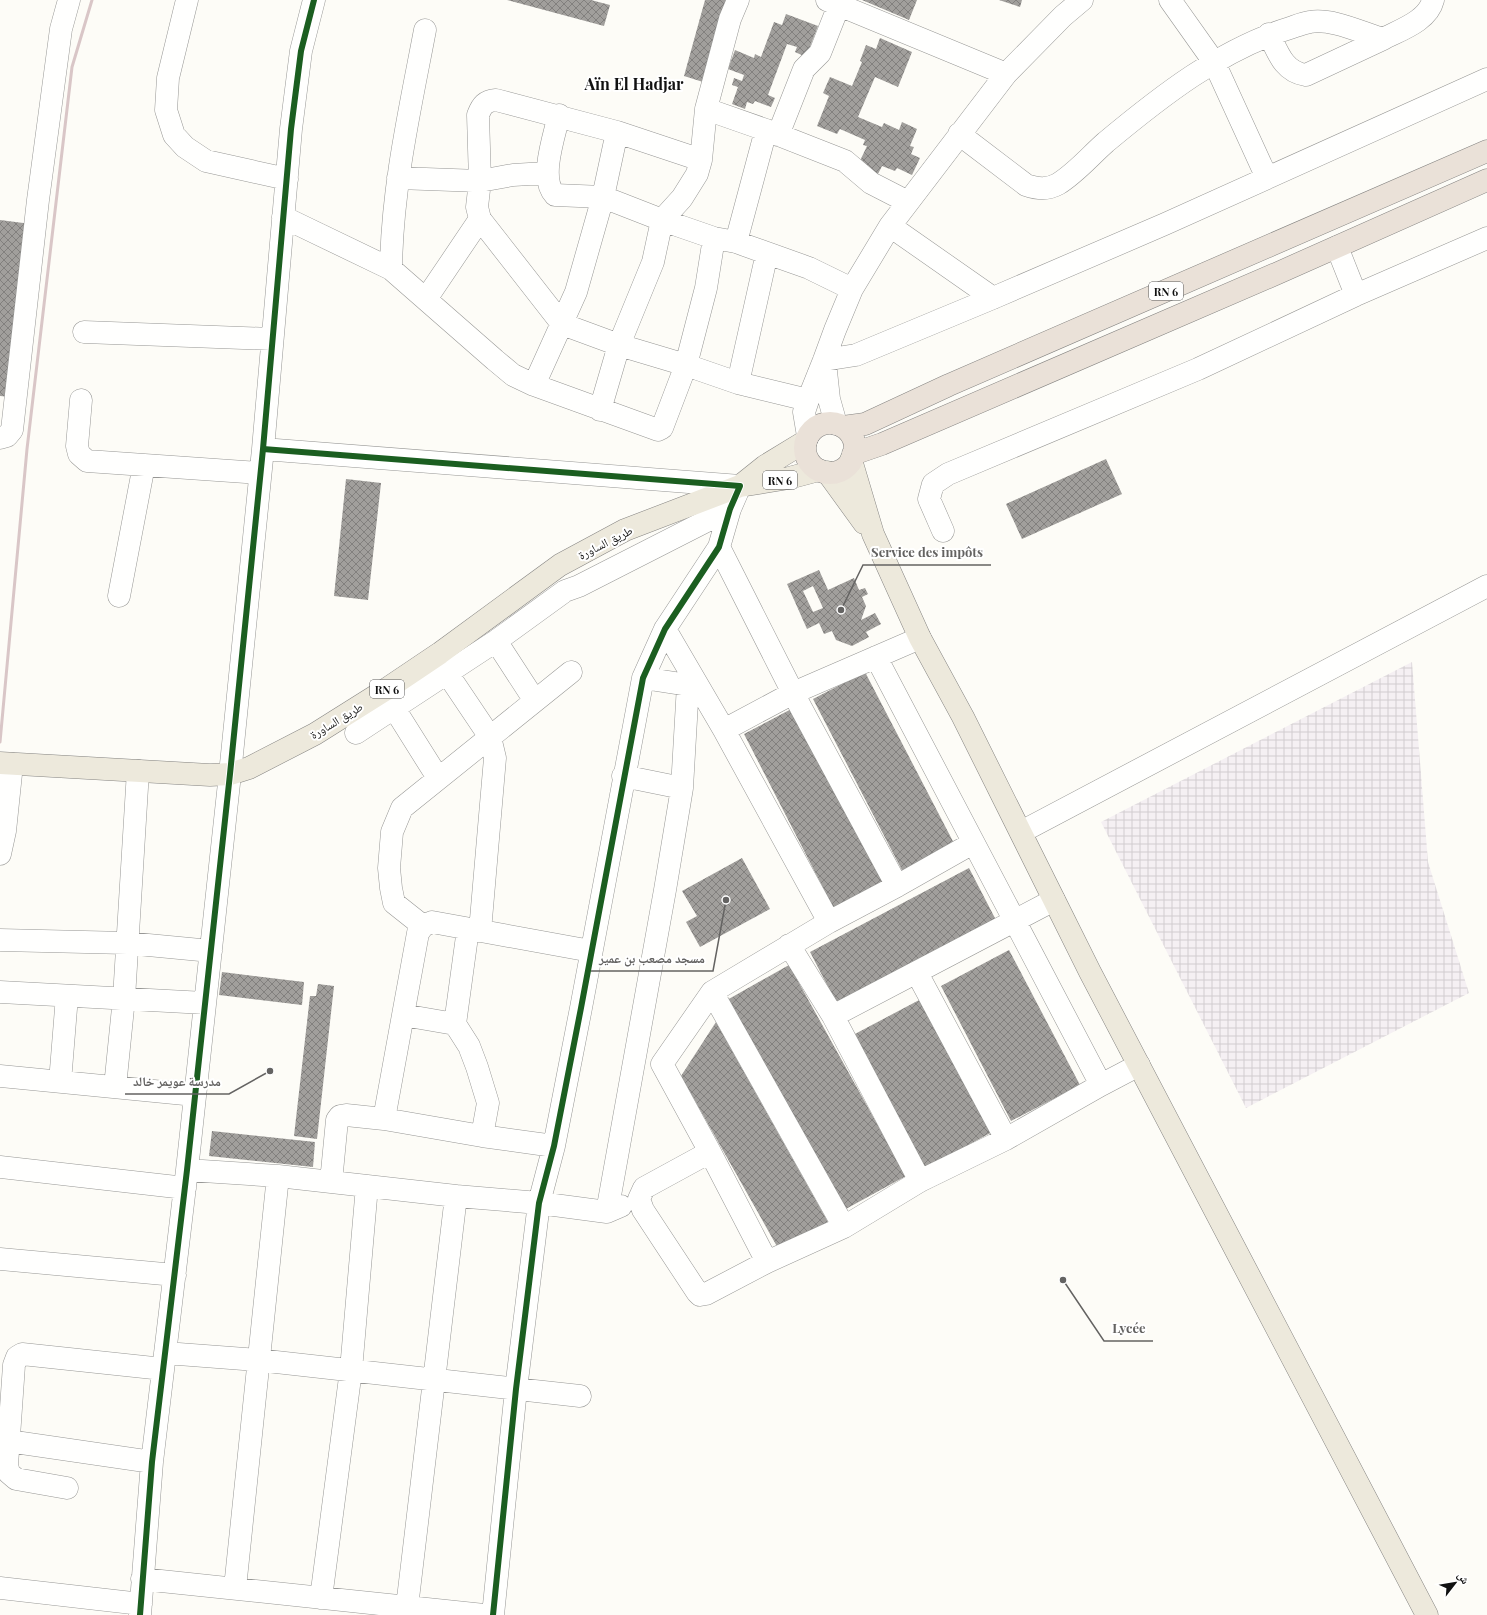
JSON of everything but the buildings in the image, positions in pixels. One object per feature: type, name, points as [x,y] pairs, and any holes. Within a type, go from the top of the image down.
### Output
[{"type":"highway","name":"RN 6","points":[[840,426],[865,424],[964,379],[1487,151]]},
{"type":"highway","name":"RN 6","points":[[852,457],[1337,247],[1487,180]]},
{"type":"highway","points":[[828,423],[840,426],[849,432],[853,439],[854,446],[852,457],[841,469],[823,471],[813,466],[806,454],[807,438],[813,429],[828,423]]},
{"type":"main road","name":"RN 6","points":[[740,486],[765,466],[807,438]]},
{"type":"main road","points":[[852,457],[873,534],[920,638],[963,717],[1054,900],[1139,1065],[1427,1615]]},
{"type":"main road","points":[[823,471],[873,534]]},
{"type":"main road","name":"RN 6","points":[[740,486],[823,471]]},
{"type":"main road","name":"طريق الساورة","points":[[6,764],[210,775],[230,774],[249,768],[315,734],[378,694],[440,653],[560,565],[625,530],[740,486]]},
{"type":"street","points":[[0,438],[7,436],[12,430],[38,200],[61,29],[69,0]]},
{"type":"street","points":[[187,0],[168,78],[166,110],[174,135],[185,147],[206,161],[287,178]]},
{"type":"street","points":[[0,1588],[140,1609],[152,1462],[186,1179],[230,774],[263,449],[287,178],[301,51],[314,0]]},
{"type":"street","points":[[600,410],[619,345],[653,262],[662,220],[682,198],[697,174],[701,160],[706,109],[730,18],[738,0]]},
{"type":"street","points":[[807,438],[804,412],[835,330],[852,289],[890,226],[1006,74],[1063,16],[1082,0]]},
{"type":"street","points":[[1170,0],[1214,62],[1267,178]]},
{"type":"street","points":[[1269,34],[1282,60],[1289,70],[1298,74],[1306,75],[1383,39],[1419,20],[1426,13],[1433,0]]},
{"type":"street","points":[[736,242],[772,132],[804,69],[820,53],[836,2],[1006,74]]},
{"type":"street","points":[[960,134],[1026,185],[1038,189],[1048,188],[1058,184],[1076,171],[1105,143],[1164,97],[1214,62],[1269,34],[1310,22],[1324,22],[1383,39]]},
{"type":"street","points":[[391,269],[398,178],[425,30]]},
{"type":"street","points":[[824,360],[856,355],[993,298],[1267,178],[1487,79]]},
{"type":"street","points":[[701,160],[617,132],[558,116],[496,100],[486,102],[482,106],[478,115],[480,181],[478,207],[480,219],[562,324],[619,345],[686,364],[738,383],[808,400]]},
{"type":"street","points":[[706,109],[772,132],[845,161],[871,183],[908,202]]},
{"type":"street","points":[[558,116],[546,173],[548,186],[555,195],[603,197],[714,238],[736,242],[810,268],[852,289]]},
{"type":"street","points":[[534,386],[576,292],[603,197],[617,132]]},
{"type":"street","points":[[398,178],[480,181],[514,175],[546,173]]},
{"type":"street","points":[[283,217],[391,269],[513,375],[534,386],[658,430],[664,427],[686,364],[706,288],[714,238]]},
{"type":"street","points":[[426,299],[480,219]]},
{"type":"street","points":[[890,226],[993,298]]},
{"type":"street","points":[[943,531],[929,499],[933,484],[948,474],[1198,369],[1356,295],[1487,238]]},
{"type":"street","points":[[1337,247],[1356,295]]},
{"type":"street","points":[[738,383],[766,253]]},
{"type":"street","points":[[84,332],[272,339]]},
{"type":"street","points":[[824,360],[829,399],[840,426]]},
{"type":"street","points":[[81,400],[77,446],[79,454],[87,461],[260,473]]},
{"type":"street","points":[[263,449],[740,486],[730,509],[719,547],[665,629],[643,678],[623,776],[581,1008],[554,1146],[539,1202],[516,1389],[494,1615]]},
{"type":"street","points":[[119,596],[144,465]]},
{"type":"street","points":[[356,733],[496,641],[565,591],[579,586],[730,509]]},
{"type":"street","points":[[719,547],[793,693],[897,886]]},
{"type":"street","points":[[1021,832],[1487,586]]},
{"type":"street","points":[[665,629],[691,681],[724,730],[829,922]]},
{"type":"street","points":[[724,730],[793,693],[920,638]]},
{"type":"street","points":[[496,641],[535,701]]},
{"type":"street","points":[[876,657],[1101,1085]]},
{"type":"street","points":[[423,926],[394,902],[391,888],[389,868],[392,832],[402,808],[571,672]]},
{"type":"street","points":[[447,673],[490,737],[495,758],[495,769],[474,930],[455,1024],[469,1046],[488,1103],[482,1136]]},
{"type":"street","points":[[643,678],[691,681]]},
{"type":"street","points":[[607,1212],[682,788],[691,681]]},
{"type":"street","points":[[394,708],[438,778]]},
{"type":"street","points":[[0,854],[5,830],[6,764]]},
{"type":"street","points":[[115,1087],[124,998],[138,770]]},
{"type":"street","points":[[623,776],[682,788]]},
{"type":"street","points":[[767,1262],[662,1064],[712,992],[829,922],[973,843]]},
{"type":"street","points":[[833,1016],[1054,900]]},
{"type":"street","points":[[384,1119],[418,933],[423,926],[432,922],[591,951]]},
{"type":"street","points":[[0,940],[127,943],[211,951]]},
{"type":"street","points":[[789,945],[833,1016],[920,1181]]},
{"type":"street","points":[[917,973],[1006,1139]]},
{"type":"street","points":[[0,992],[205,1003]]},
{"type":"street","points":[[712,992],[844,1227]]},
{"type":"street","points":[[60,1082],[67,996]]},
{"type":"street","points":[[404,1015],[455,1024]]},
{"type":"street","points":[[639,1199],[643,1210],[700,1295],[706,1294],[767,1262],[844,1227],[920,1181],[1006,1139],[1139,1065]]},
{"type":"street","points":[[0,1076],[195,1095]]},
{"type":"street","points":[[331,1182],[337,1120],[340,1116],[346,1115],[384,1119],[482,1136],[554,1146]]},
{"type":"street","points":[[0,1167],[186,1179],[278,1176],[456,1196],[539,1202],[607,1212],[639,1199],[644,1188],[710,1152]]},
{"type":"street","points":[[235,1588],[278,1176]]},
{"type":"street","points":[[321,1598],[351,1370],[367,1186]]},
{"type":"street","points":[[407,1608],[456,1196]]},
{"type":"street","points":[[0,1259],[175,1275]]},
{"type":"street","points":[[67,1488],[16,1479],[9,1473],[7,1465],[8,1441],[14,1365],[17,1357],[22,1354],[164,1361],[258,1360],[580,1396]]},
{"type":"street","points":[[8,1441],[152,1462]]},
{"type":"street","points":[[142,1579],[484,1615]]},
{"type":"shaded area","points":[[1412,662],[1428,862],[1469,993],[1246,1108],[1101,822]]},
{"type":"railway","points":[[0,742],[27,449],[72,67],[92,0]]},
{"type":"cycle path","points":[[140,1615],[152,1462],[187,1170],[230,774],[263,449],[291,129],[301,51],[314,0]]},
{"type":"cycle path","points":[[263,449],[740,486],[730,509],[719,547],[665,629],[643,678],[554,1146],[539,1203],[516,1389],[493,1615]]},
{"type":"place","name":"Service des impôts","points":[[841,610]]},
{"type":"place","name":"مسجد مصعب بن عمير","points":[[726,900]]},
{"type":"place","name":"مدرسة عويمر خالد","points":[[270,1071]]},
{"type":"place","name":"Lycée","points":[[1063,1280]]},
{"type":"district","name":"Aïn El Hadjar","points":[[634,83]]}]
